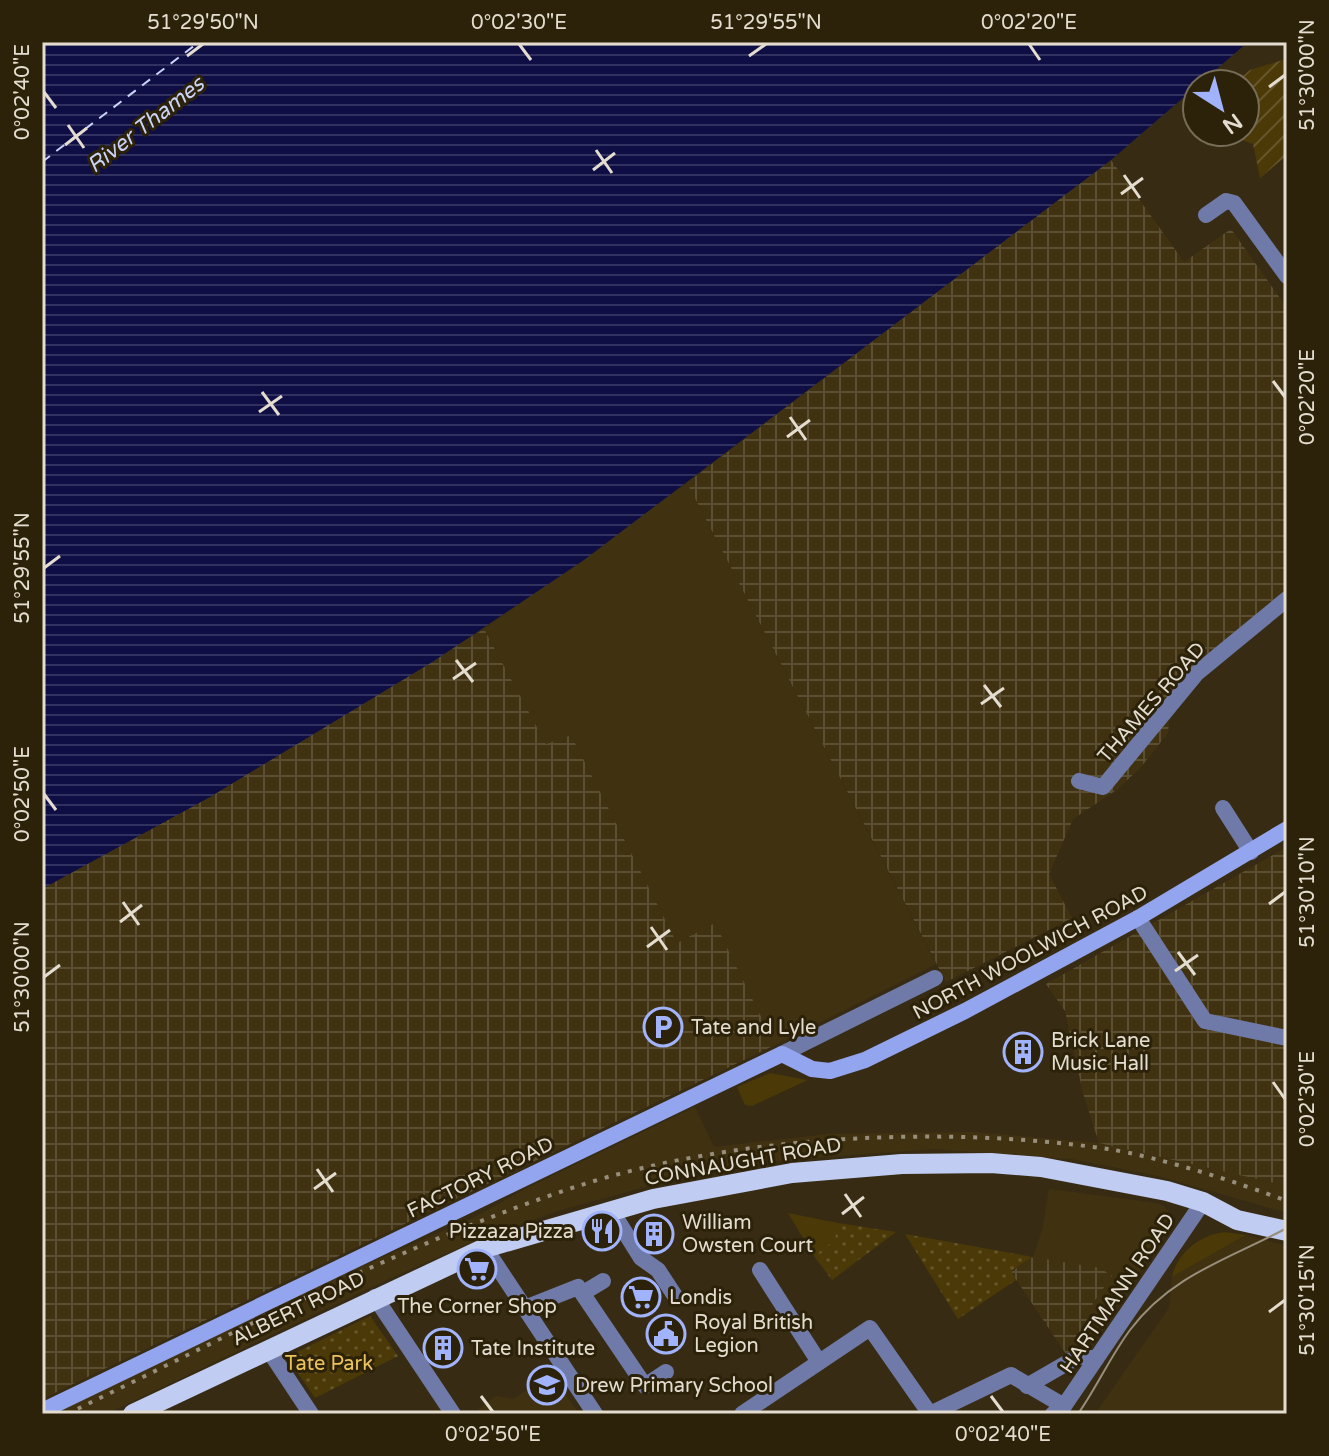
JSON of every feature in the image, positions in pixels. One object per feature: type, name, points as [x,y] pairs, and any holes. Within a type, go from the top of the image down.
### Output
[{"type":"main road","name":"CONNAUGHT ROAD","points":[[485,1248],[611,1210],[792,1173],[902,1164],[1041,1167],[1112,1179],[1203,1202],[1237,1220],[1287,1231]]},
{"type":"main road","name":"ALBERT ROAD","points":[[133,1414],[166,1407],[268,1349],[485,1248]]},
{"type":"street","points":[[1206,215],[1226,201],[1234,203],[1287,276]]},
{"type":"street","name":"THAMES ROAD","points":[[1079,781],[1103,787],[1197,673],[1287,599]]},
{"type":"street","points":[[1223,808],[1251,852]]},
{"type":"street","name":"NORTH WOOLWICH ROAD","points":[[782,1054],[812,1069],[847,1068],[965,1011],[1138,918],[1287,829]]},
{"type":"street","points":[[1138,918],[1205,1021],[1287,1038]]},
{"type":"street","name":"FACTORY ROAD","points":[[42,1411],[935,978]]},
{"type":"street","name":"HARTMANN ROAD","points":[[1061,1411],[1203,1202]]},
{"type":"street","points":[[611,1210],[641,1258],[658,1270],[677,1299]]},
{"type":"street","points":[[485,1248],[595,1414]]},
{"type":"street","points":[[760,1270],[819,1362]]},
{"type":"street","points":[[583,1293],[603,1281]]},
{"type":"street","points":[[525,1308],[578,1287],[645,1386],[666,1372]]},
{"type":"street","points":[[375,1297],[453,1414]]},
{"type":"street","points":[[742,1414],[870,1328],[930,1414],[1011,1375],[1045,1395],[1061,1411]]},
{"type":"street","points":[[268,1349],[311,1414]]},
{"type":"street","points":[[1027,1386],[1079,1356],[1087,1354],[1096,1359]]},
{"type":"street","points":[[1045,1395],[1051,1374]]},
{"type":"shaded area","points":[[1111,160],[1184,262],[1231,229],[1287,308],[1287,595],[1219,647],[1169,721],[1168,733],[1141,767],[1118,789],[1073,819],[1049,874],[1072,918],[946,982],[687,483]]},
{"type":"shaded area","points":[[687,483],[936,964],[775,1045],[715,923],[677,944],[571,735],[546,744],[484,629]]},
{"type":"shaded area","points":[[484,629],[546,744],[571,735],[677,943],[715,923],[775,1045],[42,1399],[42,888],[210,797]]},
{"type":"shaded area","points":[[1287,847],[1287,1186],[1099,1143],[1083,1093],[1065,1011],[1046,984]]},
{"type":"shaded area","points":[[695,1107],[714,1147],[829,1134],[974,1132],[1099,1143],[1287,1186],[1287,1213],[1159,1176],[1071,1159],[933,1149],[786,1160],[680,1177],[558,1211],[482,1238],[397,1275],[106,1414],[53,1414],[333,1279],[475,1217],[529,1187]]},
{"type":"shaded area","points":[[1049,1189],[1156,1203],[1164,1206],[1170,1214],[1171,1222],[1164,1235],[1110,1315],[1089,1338],[1088,1320],[1093,1303],[1033,1257],[1042,1231]]},
{"type":"shaded area","points":[[1246,1235],[1287,1246],[1287,1414],[1095,1414],[1169,1308],[1172,1277]]},
{"type":"shaded area","points":[[1033,1257],[1100,1268],[1112,1276],[1093,1303],[1088,1320],[1089,1338],[1066,1354],[1011,1272]]},
{"type":"shaded area","name":"Drew Primary School","points":[[552,1374],[579,1414],[473,1414],[496,1396],[513,1399]]},
{"type":"green space","points":[[1286,59],[1287,155],[1260,178],[1254,148],[1261,148],[1261,68],[1257,68]]},
{"type":"green space","points":[[770,1073],[808,1080],[752,1106],[745,1105],[737,1087]]},
{"type":"green space","points":[[788,1213],[838,1223],[836,1240],[814,1256]]},
{"type":"green space","points":[[838,1223],[896,1232],[832,1280],[814,1256],[835,1240]]},
{"type":"green space","points":[[1224,1232],[1246,1235],[1172,1277],[1179,1260],[1191,1246]]},
{"type":"green space","points":[[905,1234],[1033,1257],[1011,1271],[1016,1280],[958,1319]]},
{"type":"green space","name":"Tate Park","points":[[370,1316],[398,1356],[315,1398],[287,1357]]},
{"type":"water","name":"River Thames","points":[[42,42],[1248,42],[1218,68],[1181,68],[1181,100],[1111,160],[584,560],[434,661],[210,797],[42,889]]},
{"type":"ferry route","points":[[42,162],[199,42]]},
{"type":"tram line","points":[[1078,1414],[1116,1351],[1146,1311],[1202,1270],[1287,1228]]},
{"type":"railway","points":[[67,1414],[319,1291],[447,1235],[578,1186],[704,1155],[841,1139],[978,1137],[1045,1142],[1108,1149],[1150,1158],[1222,1178],[1287,1201]]},
{"type":"place","name":"Tate and Lyle","points":[[663,1027]]},
{"type":"place","name":"Brick Lane Music Hall","points":[[1023,1052]]},
{"type":"place","name":"Pizzaza Pizza","points":[[602,1231]]},
{"type":"place","name":"William Owsten Court","points":[[654,1234]]},
{"type":"place","name":"The Corner Shop","points":[[477,1269]]},
{"type":"place","name":"Londis","points":[[641,1297]]},
{"type":"place","name":"Royal British Legion","points":[[666,1334]]},
{"type":"place","name":"Tate Institute","points":[[443,1348]]},
{"type":"place","name":"Drew Primary School","points":[[547,1385]]}]
